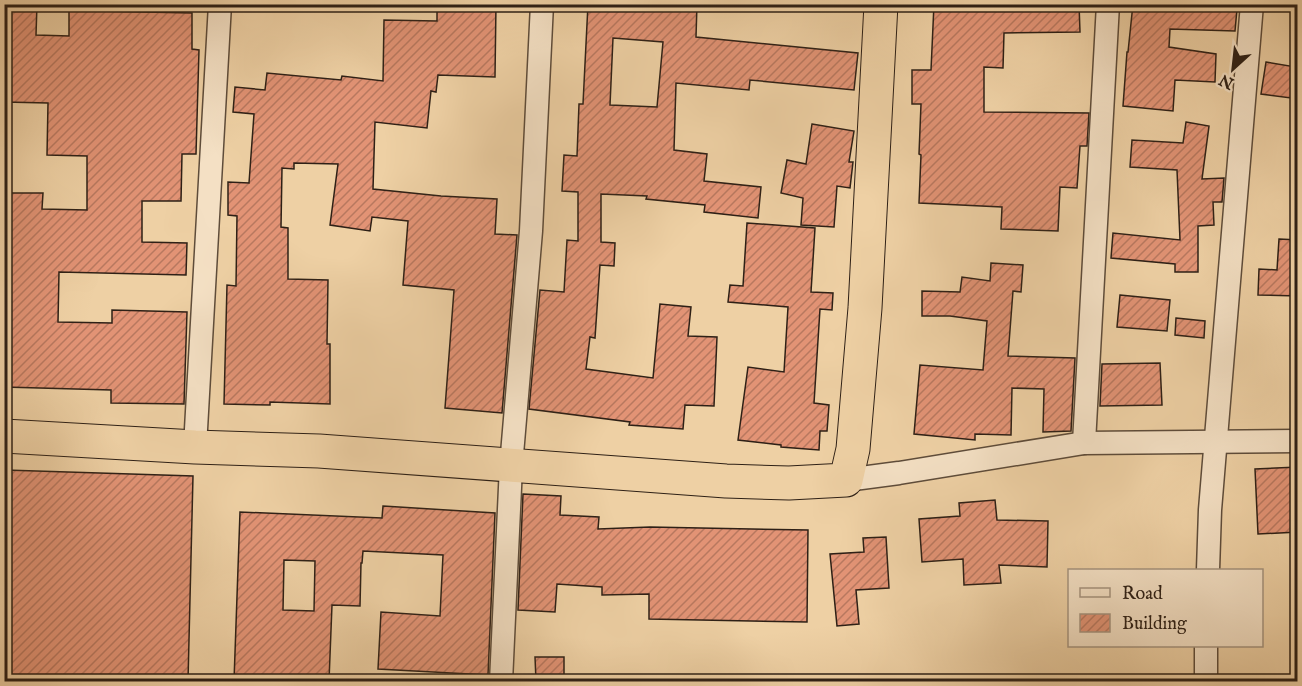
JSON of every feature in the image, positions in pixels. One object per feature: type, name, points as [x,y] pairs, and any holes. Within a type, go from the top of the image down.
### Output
[{"type":"highway","points":[[4,436],[319,452],[765,483],[846,480],[853,449],[865,308],[881,4]]},
{"type":"street","points":[[195,447],[220,4]]},
{"type":"street","points":[[501,681],[510,465],[531,231],[542,4]]},
{"type":"street","points":[[1084,443],[1108,4]]},
{"type":"street","points":[[1208,569],[1215,442],[1251,4]]},
{"type":"street","points":[[846,480],[1084,443],[1298,441]]},
{"type":"street","points":[[1206,647],[1206,681]]},
{"type":"building","points":[[4,4],[37,4],[36,35],[69,36],[69,4],[95,4],[95,11],[192,13],[192,49],[199,50],[196,154],[182,154],[181,201],[142,201],[142,242],[187,243],[186,275],[59,272],[58,322],[112,323],[112,310],[187,312],[184,404],[111,403],[111,390],[4,387],[4,193],[43,193],[42,209],[87,210],[87,156],[47,155],[48,103],[4,102]]},
{"type":"building","points":[[437,4],[496,4],[495,77],[438,75],[436,92],[431,91],[427,128],[375,122],[373,189],[497,199],[495,234],[517,235],[502,413],[445,408],[454,290],[403,285],[408,221],[372,217],[370,231],[330,225],[338,164],[294,163],[294,169],[282,168],[281,227],[288,228],[288,279],[328,280],[327,344],[330,344],[330,404],[270,402],[270,405],[224,404],[227,285],[236,286],[237,216],[228,215],[228,182],[249,183],[254,114],[233,112],[235,87],[265,90],[267,73],[341,80],[342,76],[383,81],[384,20],[437,21]]},
{"type":"building","points":[[588,4],[697,4],[696,37],[858,53],[854,90],[750,80],[749,90],[676,83],[674,150],[707,154],[704,181],[761,187],[758,218],[704,212],[705,205],[646,199],[647,196],[601,194],[601,242],[615,243],[614,266],[600,265],[595,338],[590,337],[586,369],[653,378],[660,304],[691,307],[688,336],[717,337],[714,406],[685,405],[683,429],[629,425],[630,422],[529,409],[540,290],[564,292],[567,240],[578,241],[578,192],[562,191],[564,155],[577,156],[579,104],[583,104]],"holes":[[[613,38],[663,42],[657,107],[610,105]]]},
{"type":"building","points":[[934,4],[1079,4],[1080,32],[1004,33],[1003,68],[984,67],[984,112],[1089,113],[1087,146],[1080,146],[1077,188],[1060,187],[1058,231],[1001,229],[1002,207],[919,203],[921,104],[912,104],[912,70],[931,70]]},
{"type":"building","points":[[1133,4],[1209,4],[1209,6],[1237,9],[1235,31],[1170,29],[1169,47],[1216,54],[1215,82],[1175,80],[1173,111],[1123,106]]},
{"type":"building","points":[[1266,62],[1296,67],[1291,98],[1261,94]]},
{"type":"building","points":[[1186,122],[1209,126],[1202,179],[1224,178],[1222,202],[1213,202],[1214,225],[1198,226],[1198,272],[1175,272],[1175,264],[1111,258],[1113,233],[1180,240],[1177,170],[1130,167],[1132,140],[1183,143]]},
{"type":"building","points":[[812,124],[854,131],[849,162],[853,162],[850,188],[837,186],[834,227],[801,225],[803,198],[781,193],[787,160],[806,164]]},
{"type":"building","points":[[747,223],[815,228],[811,292],[833,293],[832,310],[820,309],[814,403],[829,405],[827,431],[820,431],[819,450],[738,440],[748,367],[784,372],[788,307],[728,302],[730,285],[743,286]]},
{"type":"building","points":[[1279,239],[1298,240],[1298,296],[1258,295],[1259,269],[1277,270]]},
{"type":"building","points":[[991,263],[1023,265],[1021,292],[1013,291],[1008,356],[1075,358],[1071,431],[1043,432],[1044,389],[1012,388],[1011,435],[975,434],[975,440],[914,434],[920,365],[983,370],[987,321],[950,316],[922,316],[922,291],[960,292],[962,277],[990,281]]},
{"type":"building","points":[[1120,295],[1170,300],[1167,331],[1117,327]]},
{"type":"building","points":[[1176,318],[1205,321],[1204,338],[1175,335]]},
{"type":"building","points":[[1160,363],[1162,405],[1100,406],[1102,364]]},
{"type":"building","points":[[1298,467],[1298,532],[1258,534],[1255,469]]},
{"type":"building","points":[[5,470],[193,476],[188,681],[4,681]]},
{"type":"building","points":[[523,494],[561,496],[560,515],[599,517],[598,529],[650,527],[808,530],[807,622],[649,619],[649,594],[602,595],[602,587],[557,584],[555,612],[518,610]]},
{"type":"building","points":[[995,500],[997,520],[1048,521],[1047,567],[999,565],[1001,583],[964,585],[963,559],[922,562],[919,519],[960,516],[959,503]]},
{"type":"building","points":[[383,506],[495,513],[488,675],[378,669],[381,612],[440,616],[443,555],[363,551],[360,606],[332,605],[329,681],[234,681],[240,512],[382,518]],"holes":[[[284,560],[315,561],[314,611],[283,610]]]},
{"type":"building","points":[[886,537],[889,588],[856,590],[859,624],[837,626],[830,554],[864,552],[863,538]]},
{"type":"building","points":[[535,657],[564,657],[564,681],[536,681]]}]
